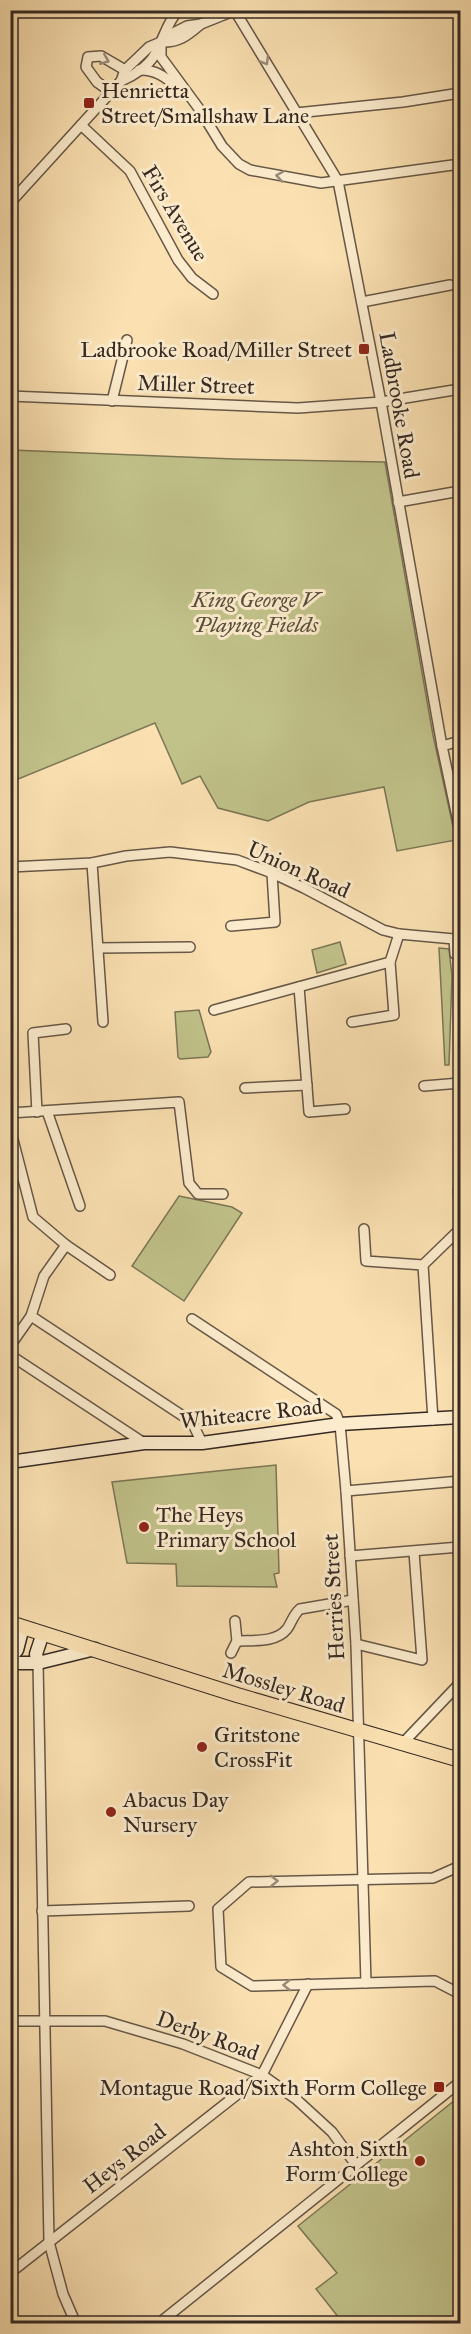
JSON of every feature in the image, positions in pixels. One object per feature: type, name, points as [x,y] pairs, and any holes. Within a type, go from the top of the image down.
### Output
[{"type":"main road","name":"Whiteacre Road","points":[[10,1462],[144,1443],[202,1443],[340,1424],[460,1417]]},
{"type":"main road","name":"Mossley Road","points":[[17,1625],[360,1732],[460,1760]]},
{"type":"main road","points":[[10,1658],[17,1650],[17,1625]]},
{"type":"main road","points":[[38,1663],[36,1654],[43,1633]]},
{"type":"main road","points":[[10,1663],[38,1663],[96,1649]]},
{"type":"street","points":[[10,203],[121,81],[154,57],[172,17],[178,10]]},
{"type":"street","points":[[121,81],[125,70],[149,47],[187,26],[201,24],[235,11]]},
{"type":"street","name":"Ladbrooke Road","points":[[235,11],[338,181],[381,402],[442,746],[460,831]]},
{"type":"street","points":[[161,42],[161,57],[192,98],[222,146],[239,164],[262,173],[321,183],[460,164]]},
{"type":"street","points":[[111,92],[97,82],[86,67],[88,57],[100,56],[125,70]]},
{"type":"street","points":[[139,70],[150,69],[160,73],[192,98]]},
{"type":"street","points":[[296,113],[403,102],[460,93]]},
{"type":"street","name":"Firs Avenue","points":[[81,126],[130,171],[178,260],[192,278],[213,294]]},
{"type":"street","points":[[362,302],[450,285]]},
{"type":"street","points":[[112,401],[127,340]]},
{"type":"street","name":"Miller Street","points":[[10,396],[298,408],[381,402],[460,389]]},
{"type":"street","points":[[398,502],[460,491]]},
{"type":"street","points":[[442,746],[460,741]]},
{"type":"street","name":"Union Road","points":[[10,867],[92,863],[126,856],[170,852],[237,861],[272,873],[383,930],[399,934],[457,938]]},
{"type":"street","points":[[92,863],[103,1022]]},
{"type":"street","points":[[231,926],[275,922],[272,873]]},
{"type":"street","points":[[352,1022],[394,1015],[390,962],[399,934]]},
{"type":"street","points":[[455,954],[457,938]]},
{"type":"street","points":[[98,948],[190,947]]},
{"type":"street","points":[[214,1010],[390,962]]},
{"type":"street","points":[[299,987],[309,1112],[345,1109]]},
{"type":"street","points":[[66,1029],[33,1033],[42,1111],[80,1206]]},
{"type":"street","points":[[424,1086],[460,1083]]},
{"type":"street","points":[[245,1088],[307,1085]]},
{"type":"street","points":[[10,1113],[179,1102],[189,1183],[198,1194],[223,1194]]},
{"type":"street","points":[[10,1128],[33,1217],[66,1245],[110,1275]]},
{"type":"street","points":[[364,1229],[366,1261],[423,1264],[460,1229]]},
{"type":"street","points":[[10,1346],[31,1316],[44,1276],[66,1245]]},
{"type":"street","points":[[423,1264],[433,1420]]},
{"type":"street","points":[[31,1316],[192,1422],[202,1443]]},
{"type":"street","points":[[192,1319],[336,1413],[340,1424]]},
{"type":"street","points":[[10,1355],[144,1443]]},
{"type":"street","name":"Herries Street","points":[[340,1424],[356,1644],[366,1983]]},
{"type":"street","points":[[346,1491],[460,1481]]},
{"type":"street","points":[[351,1556],[460,1546]]},
{"type":"street","points":[[356,1644],[422,1660],[414,1552]]},
{"type":"street","points":[[237,1641],[277,1637],[287,1629],[295,1613],[300,1609],[353,1600]]},
{"type":"street","points":[[231,1653],[237,1641],[235,1621]]},
{"type":"street","points":[[38,1663],[49,2242],[63,2294],[76,2324]]},
{"type":"street","points":[[404,1743],[460,1683]]},
{"type":"street","points":[[460,1866],[433,1878],[249,1882],[218,1909],[221,1967],[252,1986],[435,1981],[460,1994]]},
{"type":"street","points":[[42,1911],[189,1906]]},
{"type":"street","points":[[262,2075],[308,1984]]},
{"type":"street","name":"Derby Road","points":[[10,2021],[105,2021],[183,2044],[262,2075],[296,2098],[332,2132],[356,2165]]},
{"type":"street","name":"Heys Road","points":[[10,2273],[262,2075]]},
{"type":"street","points":[[158,2324],[460,2082]]},
{"type":"green space","name":"King George V Playing Fields","points":[[11,450],[234,459],[385,462],[433,735],[456,840],[397,851],[384,787],[309,802],[268,821],[218,808],[200,776],[182,784],[155,723],[11,782]]},
{"type":"green space","points":[[340,942],[346,964],[317,973],[312,950]]},
{"type":"green space","points":[[439,948],[449,949],[452,976],[449,1065],[445,1065]]},
{"type":"green space","points":[[199,1010],[211,1052],[208,1057],[180,1059],[175,1012]]},
{"type":"green space","points":[[453,1189],[460,1194],[460,1216],[455,1222]]},
{"type":"green space","points":[[179,1196],[232,1207],[242,1213],[184,1301],[132,1266]]},
{"type":"green space","points":[[276,1465],[279,1573],[274,1574],[277,1587],[177,1586],[176,1564],[127,1563],[112,1482]]},
{"type":"green space","name":"Ashton Sixth Form College","points":[[460,2096],[460,2323],[343,2323],[316,2289],[337,2273],[298,2226]]},
{"type":"place","name":"Henrietta Street/Smallshaw Lane","points":[[89,103]]},
{"type":"place","name":"Ladbrooke Road/Miller Street","points":[[364,349]]},
{"type":"place","name":"The Heys Primary School","points":[[144,1527]]},
{"type":"place","name":"Gritstone CrossFit","points":[[202,1747]]},
{"type":"place","name":"Abacus Day Nursery","points":[[111,1812]]},
{"type":"place","name":"Montague Road/Sixth Form College","points":[[439,2087]]},
{"type":"place","name":"Ashton Sixth Form College","points":[[420,2161]]}]
